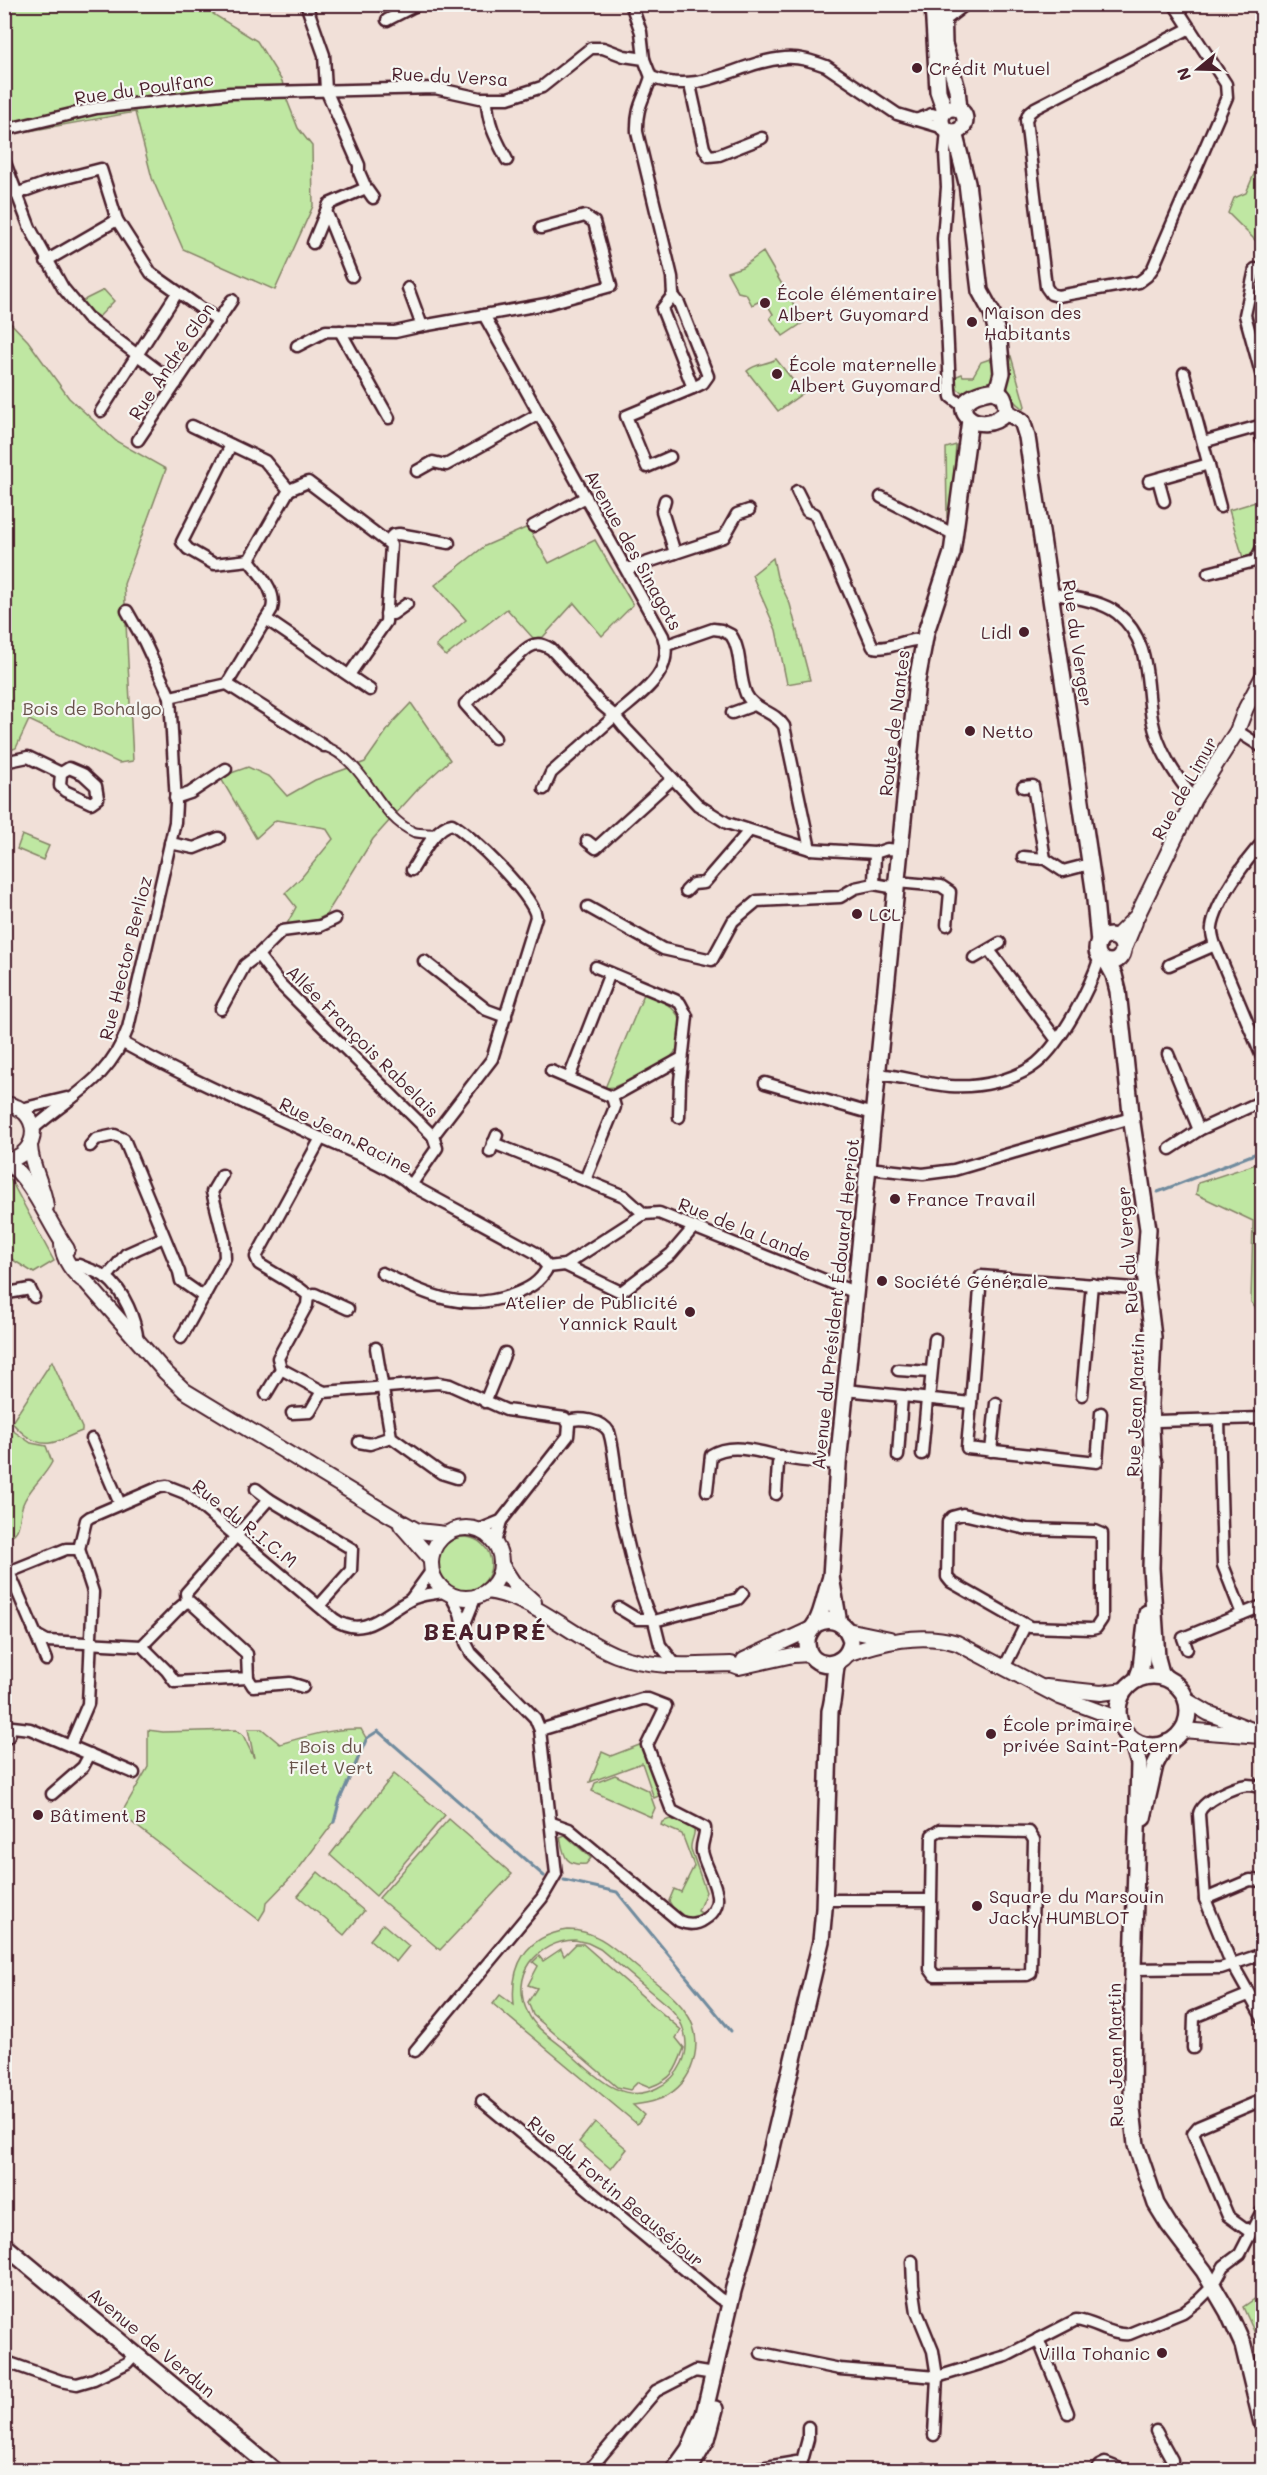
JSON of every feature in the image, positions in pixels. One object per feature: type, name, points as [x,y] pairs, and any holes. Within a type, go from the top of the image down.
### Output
[{"type":"main road","points":[[933,4],[938,91],[951,122],[965,175],[980,291],[992,313],[999,341],[1002,373],[997,392]]},
{"type":"main road","points":[[943,4],[944,44],[957,89],[951,122]]},
{"type":"main road","points":[[997,392],[1004,398],[1006,412],[996,419],[977,423],[967,414],[972,396],[997,392]]},
{"type":"main road","name":"Rue du Verger","points":[[1006,412],[1022,421],[1027,437],[1094,889],[1111,949],[1118,991],[1131,1118],[1145,1198],[1148,1243],[1145,1259],[1146,1290],[1153,1338],[1150,1404],[1153,1471]]},
{"type":"main road","name":"Route de Nantes","points":[[882,1035],[917,681],[924,640],[950,561],[956,535],[967,414]]},
{"type":"main road","name":"Avenue du Président Édouard Herriot","points":[[813,1627],[831,1577],[838,1464],[854,1293],[882,1035]]},
{"type":"main road","name":"Rue Jean Martin","points":[[1137,1679],[1141,1668],[1151,1568],[1159,1356],[1148,1243]]},
{"type":"main road","name":"Rue Jean Martin","points":[[1151,1568],[1157,1658],[1161,1672],[1166,1678]]},
{"type":"main road","name":"Avenue du Président Édouard Herriot","points":[[831,1577],[843,1626]]},
{"type":"main road","points":[[674,2470],[689,2449],[700,2423],[714,2374],[751,2233],[821,1941],[825,1900],[830,1711],[833,1682],[851,1642],[843,1626],[830,1620],[813,1627],[807,1642],[830,1711]]},
{"type":"main road","points":[[814,1658],[824,1664],[842,1658]]},
{"type":"main road","points":[[1152,1676],[1166,1678],[1179,1687],[1186,1700],[1188,1716],[1182,1730],[1166,1743],[1149,1746],[1132,1740],[1119,1719],[1118,1704],[1125,1690],[1137,1679],[1152,1676]]},
{"type":"main road","name":"Rue Jean Martin","points":[[1132,1740],[1139,1764],[1133,1969],[1132,2109],[1138,2152],[1147,2183],[1162,2216],[1221,2297],[1243,2345],[1263,2423]]},
{"type":"main road","name":"Rue Jean Martin","points":[[1138,1836],[1155,1766],[1166,1743]]},
{"type":"main road","points":[[689,2470],[707,2439],[750,2260],[751,2233]]},
{"type":"main road","name":"Avenue de Verdun","points":[[4,2245],[274,2470]]},
{"type":"street","points":[[306,4],[324,55],[326,90],[359,165],[359,172],[373,198]]},
{"type":"street","points":[[387,20],[418,4]]},
{"type":"street","points":[[631,4],[641,32],[644,59],[651,77],[636,116],[637,132],[670,266],[673,295],[679,303],[708,376],[703,383],[693,388],[626,416],[647,467],[670,458]]},
{"type":"street","points":[[944,21],[966,4]]},
{"type":"street","points":[[1174,4],[1190,28],[1226,84],[1228,91],[1153,268],[1148,276],[1139,282],[1058,296],[1051,294],[1046,287],[1026,120],[1029,112],[1190,28]]},
{"type":"street","name":"Rue du Versa","points":[[290,91],[435,88],[487,99],[508,98],[542,87],[591,48],[603,48],[644,59]]},
{"type":"street","points":[[651,77],[690,85],[775,60],[800,58],[826,66],[897,114],[916,120],[932,114],[951,122],[945,153],[947,187],[943,239],[950,390],[951,397],[967,414]]},
{"type":"street","points":[[690,85],[704,148],[709,156],[719,155],[762,138]]},
{"type":"street","name":"Rue du Poulfanc","points":[[4,130],[97,108],[230,93],[290,91]]},
{"type":"street","points":[[487,99],[487,114],[492,130],[507,160]]},
{"type":"street","points":[[4,160],[16,194],[46,261],[63,288],[87,317],[176,384]]},
{"type":"street","points":[[16,194],[46,183],[101,169],[117,220],[151,273],[219,321]]},
{"type":"street","points":[[313,243],[326,211],[333,201],[366,188]]},
{"type":"street","points":[[326,211],[352,276]]},
{"type":"street","points":[[297,346],[326,331],[395,332],[546,304],[611,286],[594,222],[585,216],[542,228]]},
{"type":"street","points":[[46,261],[117,220]]},
{"type":"street","points":[[1255,269],[1245,315],[1263,377]]},
{"type":"street","points":[[408,288],[422,326]]},
{"type":"street","points":[[101,411],[177,293]]},
{"type":"street","points":[[673,295],[662,309],[693,388]]},
{"type":"street","name":"Rue André Glon","points":[[138,440],[232,300]]},
{"type":"street","name":"Avenue des Sinagots","points":[[484,315],[627,569],[667,645],[666,663],[660,676],[551,773],[544,789]]},
{"type":"street","points":[[340,331],[389,418]]},
{"type":"street","points":[[1184,373],[1220,507]]},
{"type":"street","points":[[417,471],[433,462],[446,465],[539,414]]},
{"type":"street","points":[[1203,442],[1261,425],[1263,440]]},
{"type":"street","points":[[192,426],[270,465],[289,490]]},
{"type":"street","points":[[231,445],[182,542],[188,549],[214,564],[249,560]]},
{"type":"street","points":[[1164,501],[1153,480],[1209,464]]},
{"type":"street","points":[[249,560],[289,490],[308,482],[391,545],[386,621],[349,675]]},
{"type":"street","points":[[797,491],[807,511],[815,514],[873,648],[879,649],[916,639],[924,640]]},
{"type":"street","points":[[533,526],[586,497]]},
{"type":"street","points":[[881,497],[956,535]]},
{"type":"street","points":[[665,500],[662,511],[675,553]]},
{"type":"street","points":[[627,569],[724,537],[737,514],[749,510]]},
{"type":"street","points":[[387,541],[393,535],[399,534],[448,543]]},
{"type":"street","points":[[1208,573],[1255,561],[1263,548]]},
{"type":"street","points":[[227,684],[272,609],[272,593],[249,560]]},
{"type":"street","points":[[1051,593],[1102,605],[1118,614],[1132,631],[1146,657],[1152,719],[1165,759],[1194,799]]},
{"type":"street","points":[[386,615],[393,614],[406,604]]},
{"type":"street","name":"Rue Hector Berlioz","points":[[33,1129],[85,1089],[107,1068],[123,1043],[175,822],[170,697],[144,640],[127,611]]},
{"type":"street","points":[[266,619],[370,690]]},
{"type":"street","points":[[667,645],[713,629],[731,634],[746,695],[754,705],[771,713],[784,726],[810,849]]},
{"type":"street","points":[[495,738],[465,704],[533,644],[542,644],[551,649],[672,779],[698,805],[713,816],[727,824],[810,849],[875,853],[887,849],[900,850]]},
{"type":"street","name":"Rue de Limur","points":[[1111,949],[1137,916],[1194,799],[1237,730],[1245,708],[1263,678]]},
{"type":"street","points":[[170,697],[227,684],[324,746],[337,750],[398,821],[415,832],[437,834]]},
{"type":"street","points":[[732,713],[754,705]]},
{"type":"street","points":[[1237,730],[1263,747]]},
{"type":"street","points":[[4,762],[28,757],[61,773]]},
{"type":"street","points":[[175,798],[190,793],[226,769]]},
{"type":"street","points":[[587,841],[596,848],[672,779]]},
{"type":"street","points":[[1023,787],[1033,786],[1045,859]]},
{"type":"street","points":[[411,1185],[436,1148],[433,1136],[492,1059],[536,913],[503,869],[457,827],[447,825],[437,834],[412,870]]},
{"type":"street","points":[[686,891],[693,884],[704,883],[748,831]]},
{"type":"street","points":[[170,843],[194,848],[219,838]]},
{"type":"street","points":[[1263,843],[1244,862],[1212,923],[1215,945],[1263,1057]]},
{"type":"street","points":[[874,884],[875,853]]},
{"type":"street","points":[[1023,857],[1045,859],[1063,871],[1090,864]]},
{"type":"street","points":[[588,908],[663,949],[712,960],[733,921],[757,902],[840,897],[855,888],[874,884],[941,886],[950,892],[947,925]]},
{"type":"street","points":[[221,1009],[245,965],[282,931],[320,926],[335,919]]},
{"type":"street","points":[[974,958],[1000,943]]},
{"type":"street","points":[[1169,965],[1215,945]]},
{"type":"street","points":[[877,1074],[903,1076],[949,1086],[980,1084],[1021,1073],[1036,1063],[1056,1039],[1111,949]]},
{"type":"street","points":[[989,950],[1056,1039]]},
{"type":"street","name":"Allée François Rabelais","points":[[258,955],[281,985],[433,1136]]},
{"type":"street","points":[[424,961],[487,1010],[506,1017]]},
{"type":"street","points":[[596,967],[680,1003],[687,1016],[679,1117]]},
{"type":"street","points":[[569,1078],[610,974]]},
{"type":"street","name":"Rue Jean Racine","points":[[123,1043],[223,1095],[402,1176],[411,1185],[536,1253],[548,1267]]},
{"type":"street","points":[[1168,1054],[1199,1130]]},
{"type":"street","points":[[612,1097],[682,1058]]},
{"type":"street","points":[[551,1071],[612,1097],[615,1107],[585,1180]]},
{"type":"street","points":[[765,1083],[873,1114]]},
{"type":"street","name":"Rue Hector Berlioz","points":[[21,1109],[73,1096]]},
{"type":"street","points":[[1170,1149],[1199,1130],[1263,1101]]},
{"type":"street","points":[[5,1103],[21,1109],[31,1121],[33,1129],[30,1156],[45,1199],[46,1210]]},
{"type":"street","points":[[868,1168],[923,1174],[954,1170],[1131,1118]]},
{"type":"street","points":[[90,1146],[96,1139],[115,1135],[124,1139],[183,1284],[204,1297]]},
{"type":"street","points":[[321,1138],[256,1257],[259,1264],[308,1295],[315,1294],[348,1309]]},
{"type":"street","points":[[382,1272],[434,1297],[455,1302],[480,1302],[506,1297],[530,1287],[542,1278],[548,1267],[565,1265],[644,1214],[624,1196],[493,1143]]},
{"type":"street","points":[[5,1161],[20,1157],[30,1146]]},
{"type":"street","points":[[5,1161],[19,1172],[38,1202],[46,1210],[69,1263],[79,1278],[86,1282]]},
{"type":"street","points":[[181,1338],[225,1256],[224,1239],[212,1192],[222,1175]]},
{"type":"street","name":"Rue de la Lande","points":[[644,1214],[659,1213],[854,1293]]},
{"type":"street","points":[[565,1265],[621,1292],[671,1254],[694,1227]]},
{"type":"street","points":[[106,1278],[126,1254],[164,1237]]},
{"type":"street","points":[[62,1244],[86,1282],[177,1384],[195,1399],[418,1531],[446,1534],[462,1528],[479,1530],[501,1521]]},
{"type":"street","points":[[76,1265],[79,1264],[106,1278],[125,1300],[138,1342]]},
{"type":"street","points":[[1101,1413],[1097,1461],[967,1448],[981,1276],[1146,1290]]},
{"type":"street","points":[[1082,1395],[1092,1284]]},
{"type":"street","points":[[4,1297],[8,1293],[30,1289],[34,1297]]},
{"type":"street","points":[[266,1394],[281,1369],[279,1358],[307,1305],[308,1295]]},
{"type":"street","points":[[922,1454],[935,1339]]},
{"type":"street","points":[[376,1348],[391,1437],[441,1473],[457,1478]]},
{"type":"street","points":[[485,1402],[505,1353]]},
{"type":"street","points":[[281,1369],[322,1391],[438,1383],[450,1385],[485,1402],[520,1413],[559,1417],[568,1421],[574,1419],[596,1422],[606,1427],[609,1432],[618,1495],[638,1583],[660,1645],[676,1665]]},
{"type":"street","points":[[898,1370],[931,1372]]},
{"type":"street","points":[[845,1390],[971,1403]]},
{"type":"street","points":[[291,1413],[310,1412],[322,1391]]},
{"type":"street","points":[[898,1456],[902,1396]]},
{"type":"street","points":[[992,1450],[996,1403]]},
{"type":"street","points":[[1157,1421],[1263,1418]]},
{"type":"street","points":[[1219,1419],[1223,1565],[1242,1614]]},
{"type":"street","points":[[540,1611],[514,1584],[501,1564],[495,1543],[501,1521],[568,1436],[568,1421]]},
{"type":"street","points":[[359,1442],[370,1444],[391,1437]]},
{"type":"street","points":[[92,1439],[120,1504]]},
{"type":"street","points":[[707,1491],[711,1455],[723,1449],[768,1452],[838,1464]]},
{"type":"street","points":[[776,1494],[778,1464],[781,1456]]},
{"type":"street","name":"Rue du R.I.C.M","points":[[79,1549],[86,1520],[160,1487],[174,1488],[190,1497],[237,1535],[338,1621],[351,1626],[362,1627],[381,1619],[411,1599],[449,1593]]},
{"type":"street","points":[[256,1489],[352,1549],[351,1570],[319,1606]]},
{"type":"street","points":[[187,1602],[186,1593],[269,1498]]},
{"type":"street","points":[[963,1514],[1027,1529],[1095,1531],[1102,1534],[1102,1619],[1100,1624],[1091,1629],[1026,1626],[948,1579],[948,1522],[952,1517],[963,1514]]},
{"type":"street","points":[[393,1517],[431,1565],[439,1585],[449,1593],[463,1598],[502,1593],[540,1611],[604,1649],[625,1658],[648,1663],[676,1665],[745,1666],[792,1655],[814,1658]]},
{"type":"street","points":[[479,1530],[495,1543]]},
{"type":"street","points":[[431,1565],[436,1545],[446,1534]]},
{"type":"street","points":[[46,1660],[7,1567],[66,1549],[79,1549],[93,1592],[92,1643],[88,1704],[70,1746]]},
{"type":"street","points":[[464,1627],[482,1594],[499,1574],[501,1564]]},
{"type":"street","name":"Rue du R.I.C.M","points":[[411,1599],[431,1565]]},
{"type":"street","points":[[415,2051],[552,1884],[556,1874],[540,1730],[535,1718],[471,1653],[466,1643],[464,1627],[449,1593]]},
{"type":"street","points":[[619,1608],[637,1619],[652,1620],[738,1599],[743,1593]]},
{"type":"street","points":[[142,1646],[187,1602]]},
{"type":"street","points":[[187,1602],[193,1604],[247,1654],[248,1678],[254,1686],[290,1683],[303,1687]]},
{"type":"street","points":[[1187,1648],[1183,1638],[1263,1606]]},
{"type":"street","points":[[843,1626],[895,1640]]},
{"type":"street","points":[[1004,1668],[1026,1626]]},
{"type":"street","points":[[731,1664],[757,1655],[813,1627]]},
{"type":"street","points":[[36,1635],[47,1641],[142,1646],[168,1671],[175,1682],[180,1684],[248,1678]]},
{"type":"street","points":[[842,1658],[895,1640],[916,1638],[947,1640],[1060,1697],[1119,1719]]},
{"type":"street","points":[[648,1663],[660,1645]]},
{"type":"street","points":[[1044,1687],[1101,1693],[1125,1690]]},
{"type":"street","points":[[552,1823],[569,1829],[679,1921],[695,1924],[708,1918],[718,1897],[702,1851],[705,1828],[672,1811],[647,1745],[671,1696]]},
{"type":"street","points":[[540,1730],[642,1699],[666,1706]]},
{"type":"street","points":[[1186,1700],[1208,1713],[1263,1735]]},
{"type":"street","points":[[4,1740],[9,1736],[8,1727],[30,1729],[134,1773]]},
{"type":"street","points":[[1182,1730],[1263,1735]]},
{"type":"street","points":[[52,1794],[83,1767],[90,1754]]},
{"type":"street","points":[[1263,1788],[1244,1786],[1214,1798],[1200,1807],[1199,1814],[1205,1899],[1248,1995],[1263,2017]]},
{"type":"street","points":[[940,1830],[1029,1832],[1034,1840],[1031,1972],[1027,1975],[935,1976],[930,1969],[931,1900],[932,1835],[940,1830]]},
{"type":"street","points":[[1205,1899],[1250,1880],[1263,1881]]},
{"type":"street","points":[[825,1900],[931,1900]]},
{"type":"street","points":[[1133,1969],[1209,1969],[1234,1966],[1263,1954]]},
{"type":"street","points":[[1193,2048],[1194,2017],[1248,1995]]},
{"type":"street","points":[[1250,2232],[1228,2216],[1193,2133],[1198,2127],[1263,2100]]},
{"type":"street","name":"Rue du Fortin Beauséjour","points":[[482,2101],[719,2298],[731,2305]]},
{"type":"street","points":[[760,2353],[840,2369],[937,2377],[1006,2356],[1076,2320],[1088,2321],[1119,2335],[1129,2334],[1183,2312],[1213,2286],[1224,2266],[1240,2254],[1263,2211]]},
{"type":"street","points":[[912,2261],[912,2285],[917,2312],[933,2351],[937,2377],[934,2435]]},
{"type":"street","points":[[1038,2339],[1068,2412]]},
{"type":"street","points":[[4,2361],[61,2381],[77,2384],[94,2379],[127,2363],[135,2354]]},
{"type":"street","points":[[589,2470],[656,2391],[695,2371],[714,2374]]},
{"type":"street","points":[[748,2470],[802,2461],[808,2439],[808,2427]]},
{"type":"street","points":[[1156,2432],[1172,2460],[1172,2470]]},
{"type":"street","points":[[1096,2470],[1105,2463],[1123,2470]]},
{"type":"green space","points":[[5,5],[215,5],[213,14],[257,41],[282,81],[298,128],[312,146],[313,206],[275,290],[183,249],[152,178],[135,112],[7,135],[5,129]]},
{"type":"green space","points":[[1262,155],[1262,247],[1228,213],[1234,198],[1246,193]]},
{"type":"green space","points":[[763,252],[804,322],[783,336],[770,318],[773,314],[764,299],[752,305],[746,294],[738,292],[727,272],[742,267]]},
{"type":"green space","points":[[104,290],[114,301],[96,320],[80,304]]},
{"type":"green space","name":"Bois de Bohalgo","points":[[5,317],[28,341],[69,398],[116,441],[166,469],[124,584],[133,761],[119,763],[29,720],[16,748],[5,752]]},
{"type":"green space","points":[[1007,356],[1011,356],[1025,406],[1023,409],[1008,392]]},
{"type":"green space","points":[[776,359],[803,393],[778,411],[747,371]]},
{"type":"green space","points":[[990,359],[992,362],[997,361],[993,380],[963,393],[955,387],[952,378],[962,374],[973,376],[981,362]]},
{"type":"green space","points":[[956,445],[951,515],[947,517],[946,448]]},
{"type":"green space","points":[[1262,500],[1262,541],[1254,556],[1243,558],[1229,510]]},
{"type":"green space","points":[[528,527],[549,563],[595,540],[633,605],[602,636],[574,603],[543,637],[533,638],[507,609],[446,656],[436,646],[466,620],[435,585],[485,546]]},
{"type":"green space","points":[[773,558],[777,577],[790,604],[810,680],[787,684],[776,630],[752,575]]},
{"type":"green space","points":[[411,703],[450,760],[419,788],[373,839],[326,915],[311,923],[287,924],[296,907],[285,893],[301,878],[333,839],[326,828],[276,820],[256,838],[220,777],[248,767],[270,777],[287,796],[315,780],[365,762],[393,722]]},
{"type":"green space","points":[[22,835],[49,846],[43,860],[17,849]]},
{"type":"green space","points":[[644,994],[666,1004],[680,1019],[683,1028],[678,1048],[657,1068],[614,1087],[605,1088]]},
{"type":"green space","points":[[1262,1162],[1262,1317],[1251,1302],[1253,1221],[1196,1194],[1198,1183]]},
{"type":"green space","points":[[5,1175],[8,1175],[54,1261],[34,1273],[5,1255]]},
{"type":"green space","points":[[52,1361],[82,1431],[54,1442],[41,1443],[25,1435],[12,1422]]},
{"type":"green space","points":[[9,1428],[31,1443],[46,1446],[52,1462],[26,1498],[17,1530],[14,1534],[4,1537],[4,1434]]},
{"type":"green space","points":[[459,1537],[469,1537],[479,1541],[487,1549],[491,1564],[487,1579],[479,1587],[469,1591],[459,1591],[449,1587],[441,1579],[437,1569],[437,1559],[441,1549],[449,1541]]},
{"type":"green space","name":"Bois du Filet Vert","points":[[248,1729],[262,1729],[280,1744],[320,1733],[351,1729],[361,1729],[366,1738],[357,1764],[340,1799],[334,1822],[297,1871],[266,1903],[259,1920],[121,1814],[148,1767],[148,1730],[163,1732],[236,1730],[243,1735],[254,1758]]},
{"type":"green space","points":[[642,1744],[661,1795],[654,1798],[642,1763],[590,1782],[602,1752],[611,1756]]},
{"type":"green space","points":[[394,1774],[445,1815],[376,1896],[330,1855]]},
{"type":"green space","points":[[615,1775],[649,1791],[655,1808],[651,1817],[592,1791],[595,1783]]},
{"type":"green space","points":[[449,1819],[512,1874],[440,1950],[379,1898]]},
{"type":"green space","points":[[670,1819],[694,1828],[691,1849],[706,1892],[698,1911],[705,1915],[699,1918],[684,1918],[669,1901],[674,1889],[681,1892],[694,1866],[682,1834],[661,1825],[662,1822]]},
{"type":"green space","points":[[565,1835],[591,1858],[586,1864],[573,1863],[566,1858],[560,1837]]},
{"type":"green space","points":[[318,1872],[364,1911],[344,1935],[298,1896]]},
{"type":"green space","points":[[383,1924],[409,1946],[396,1962],[370,1940]]},
{"type":"green space","points":[[568,1930],[579,1931],[606,1942],[669,1994],[685,2011],[691,2022],[696,2045],[691,2068],[678,2088],[668,2095],[655,2101],[633,2105],[644,2115],[637,2124],[493,2004],[500,1995],[514,2005],[515,1978],[523,1955],[531,1946],[553,1933]],"holes":[[[575,1940],[600,1949],[670,2008],[679,2020],[685,2034],[685,2056],[678,2071],[665,2084],[644,2093],[619,2090],[597,2077],[531,2019],[523,1999],[522,1986],[530,1963],[538,1954],[561,1942]]]},
{"type":"green space","points":[[576,1944],[583,1944],[681,2030],[676,2038],[684,2048],[673,2073],[664,2081],[650,2087],[638,2082],[630,2090],[617,2087],[533,2015],[528,2002],[537,1988],[528,1985],[538,1966],[533,1962],[539,1956],[543,1961],[561,1949],[564,1956]]},
{"type":"green space","points":[[595,2122],[627,2149],[611,2169],[579,2142]]},
{"type":"green space","points":[[1262,2294],[1262,2337],[1257,2338],[1243,2307]]},
{"type":"waterway","points":[[1158,1192],[1262,1151]]},
{"type":"waterway","points":[[334,1822],[340,1799],[367,1738],[378,1731],[544,1876]]},
{"type":"waterway","points":[[564,1880],[617,1892],[731,2031]]},
{"type":"place","name":"Crédit Mutuel","points":[[917,68]]},
{"type":"place","name":"École élémentaire Albert Guyomard","points":[[765,303]]},
{"type":"place","name":"Maison des Habitants","points":[[972,322]]},
{"type":"place","name":"École maternelle Albert Guyomard","points":[[777,374]]},
{"type":"place","name":"Lidl","points":[[1024,632]]},
{"type":"place","name":"Netto","points":[[970,731]]},
{"type":"place","name":"LCL","points":[[857,914]]},
{"type":"place","name":"France Travail","points":[[895,1199]]},
{"type":"place","name":"Société Générale","points":[[882,1281]]},
{"type":"place","name":"Atelier de Publicité Yannick Rault","points":[[690,1312]]},
{"type":"place","name":"École primaire privée Saint-Patern","points":[[991,1734]]},
{"type":"place","name":"Bâtiment B","points":[[38,1815]]},
{"type":"place","name":"Square du Marsouin Jacky HUMBLOT","points":[[977,1906]]},
{"type":"place","name":"Villa Tohanic","points":[[1162,2353]]},
{"type":"district","name":"BEAUPRÉ","points":[[485,1630]]}]
